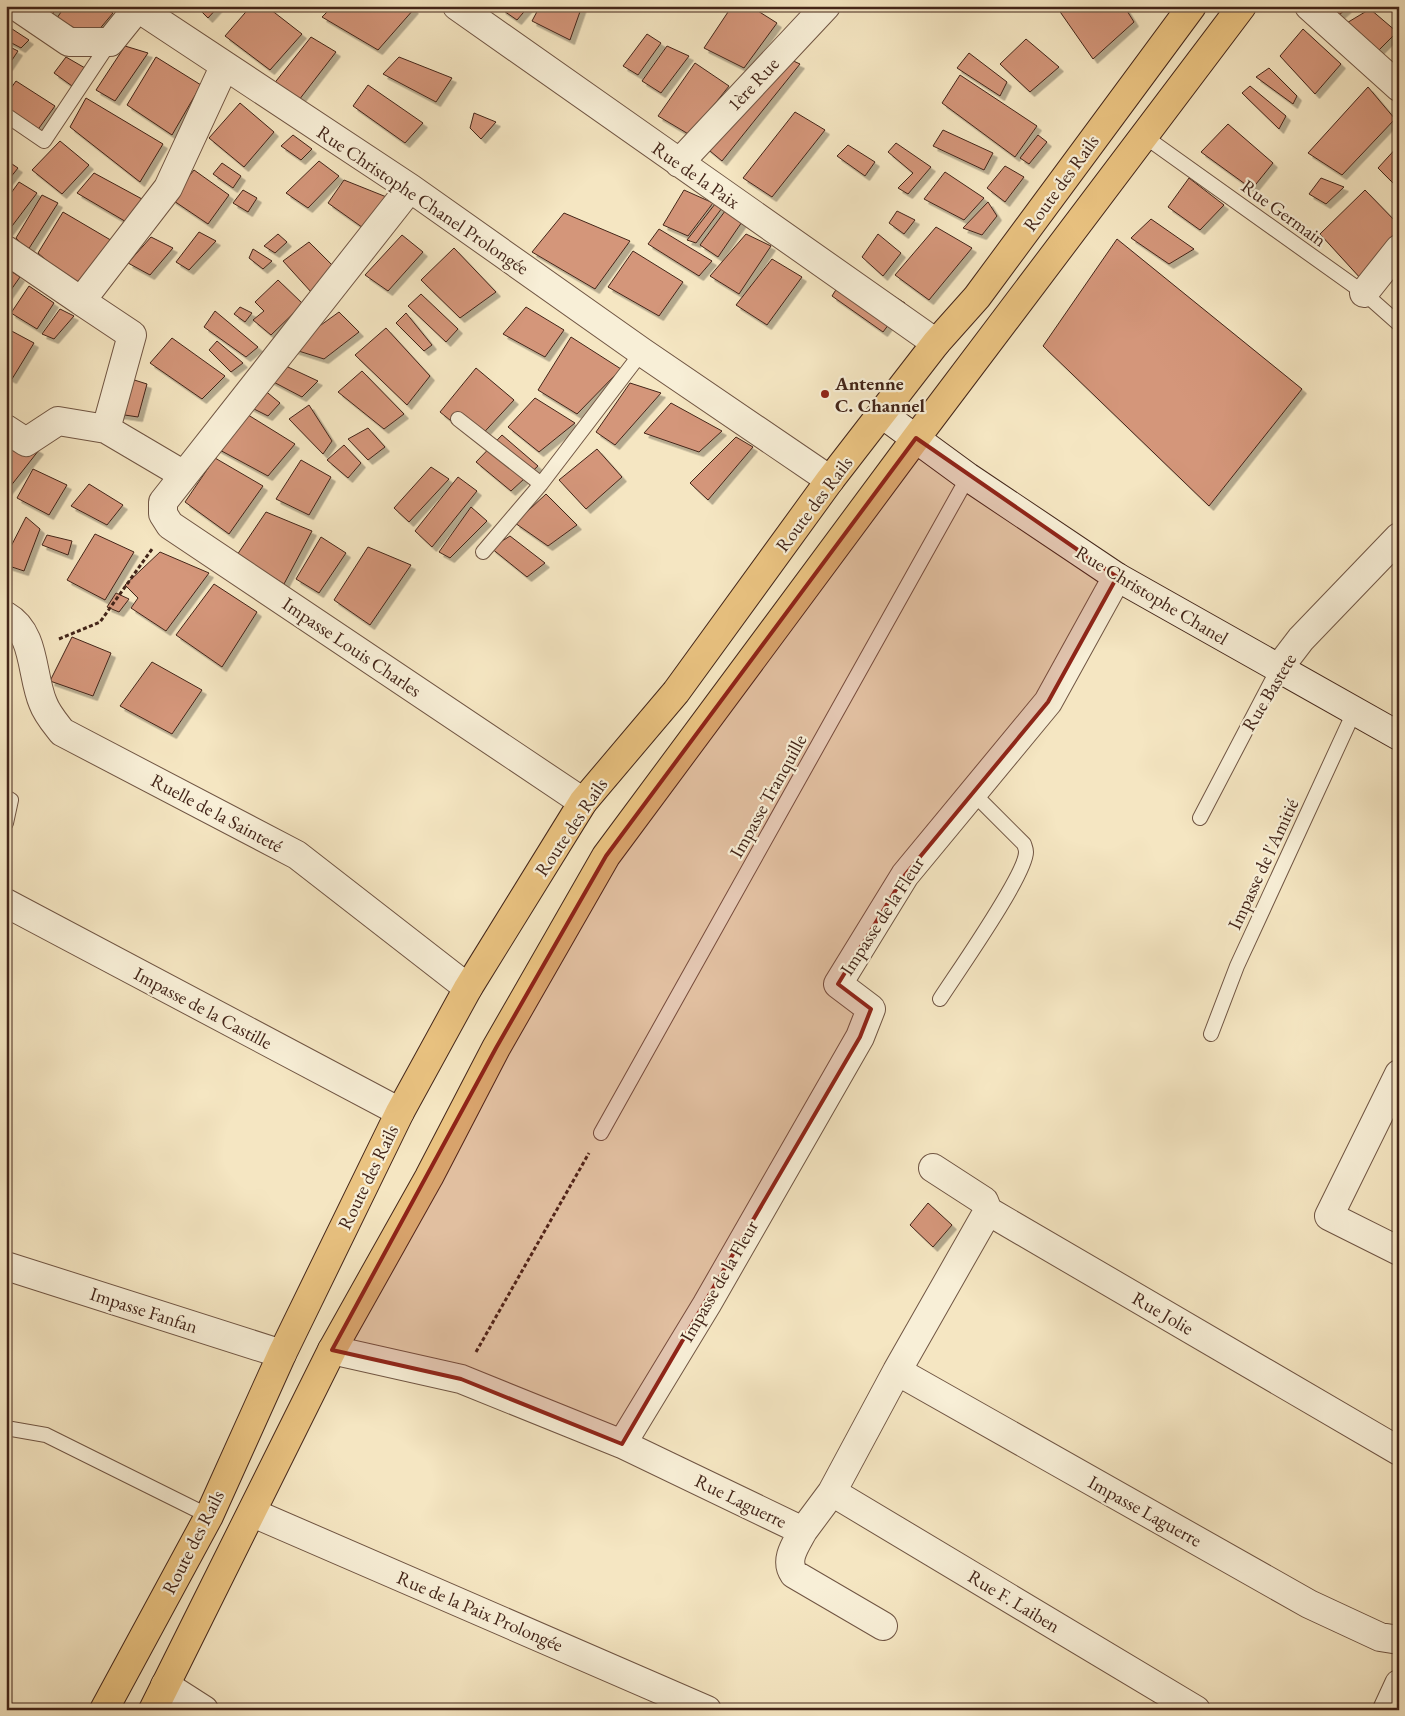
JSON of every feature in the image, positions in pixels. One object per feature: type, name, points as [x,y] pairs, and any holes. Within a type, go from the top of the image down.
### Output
[{"type":"main road","name":"Route des Rails","points":[[104,1710],[209,1516],[282,1354],[400,1112],[468,988],[583,802],[676,692],[830,480],[936,343],[977,297],[1192,6]]},
{"type":"main road","name":"Route des Rails","points":[[153,1710],[253,1513],[332,1350],[429,1177],[496,1048],[606,856],[916,438],[1242,6]]},
{"type":"street","points":[[16,6],[69,42],[110,42]]},
{"type":"street","name":"Rue de la Paix","points":[[457,6],[936,343]]},
{"type":"street","points":[[1309,6],[1399,87]]},
{"type":"street","name":"Rue Christophe Chanel Prolongée","points":[[110,42],[139,7],[224,67],[410,188],[642,352],[830,480]]},
{"type":"street","name":"1ère Rue","points":[[679,163],[823,7]]},
{"type":"street","points":[[81,301],[168,188],[224,67]]},
{"type":"street","points":[[170,525],[163,514],[163,502],[410,188]]},
{"type":"street","points":[[1364,293],[1399,249]]},
{"type":"street","points":[[6,250],[132,335],[106,429]]},
{"type":"street","name":"Rue Christophe Chanel","points":[[882,414],[968,477],[1117,576],[1399,736]]},
{"type":"street","points":[[16,436],[58,420],[106,429],[184,475]]},
{"type":"street","name":"Impasse Louis Charles","points":[[170,525],[583,802]]},
{"type":"street","name":"Rue Bastete","points":[[1278,669],[1301,639],[1397,542]]},
{"type":"street","name":"Impasse de la Fleur","points":[[622,1444],[708,1304],[860,1036],[871,1009],[838,984],[905,875],[1048,702],[1117,576]]},
{"type":"street","name":"Ruelle de la Sainteté","points":[[6,616],[12,620],[25,638],[32,657],[43,704],[62,732],[297,855],[468,988]]},
{"type":"street","name":"Impasse de la Castille","points":[[6,903],[400,1112]]},
{"type":"street","points":[[1399,1074],[1329,1216],[1399,1251]]},
{"type":"street","name":"Rue Jolie","points":[[933,1168],[984,1201],[988,1211],[1399,1451]]},
{"type":"street","name":"Rue Laguerre","points":[[332,1350],[460,1379],[622,1444],[803,1530],[832,1492],[897,1371],[988,1211]]},
{"type":"street","name":"Impasse Fanfan","points":[[6,1266],[282,1354]]},
{"type":"street","name":"Impasse Laguerre","points":[[897,1371],[1309,1604],[1380,1636],[1399,1640]]},
{"type":"street","name":"Rue F. Laiben","points":[[832,1492],[1196,1710]]},
{"type":"street","name":"Rue de la Paix Prolongée","points":[[253,1513],[707,1710]]},
{"type":"street","points":[[803,1530],[789,1561],[790,1568],[794,1574],[883,1626]]},
{"type":"street","points":[[1387,1710],[1399,1684]]},
{"type":"street","points":[[165,1685],[204,1710]]},
{"type":"lane","points":[[6,115],[44,141],[110,42]]},
{"type":"lane","name":"Rue Germain","points":[[1144,136],[1364,293],[1399,324]]},
{"type":"lane","points":[[483,552],[541,484],[642,352]]},
{"type":"lane","points":[[458,418],[541,484]]},
{"type":"lane","name":"Impasse Tranquille","points":[[601,1133],[968,477]]},
{"type":"lane","name":"Rue Bastete","points":[[1200,818],[1278,669]]},
{"type":"lane","name":"Impasse de l'Amitié","points":[[1210,1034],[1237,966],[1354,712]]},
{"type":"lane","points":[[940,999],[992,920],[1018,873],[1026,852],[1024,844],[972,792]]},
{"type":"lane","points":[[6,797],[11,800],[6,823]]},
{"type":"lane","points":[[6,1428],[46,1435],[209,1516]]},
{"type":"path","points":[[25,638],[63,639],[100,622],[170,525]]},
{"type":"path","points":[[460,1379],[601,1133]]},
{"type":"highlighted area","points":[[916,438],[1117,577],[1048,702],[905,875],[838,984],[871,1009],[860,1037],[622,1444],[461,1379],[332,1350],[496,1048],[606,856]]},
{"type":"building","points":[[24,6],[57,6],[49,21]]},
{"type":"building","points":[[65,6],[100,6],[113,13],[92,38],[57,18]]},
{"type":"building","points":[[196,6],[219,6],[208,18]]},
{"type":"building","points":[[251,6],[266,6],[302,34],[270,70],[225,36]]},
{"type":"building","points":[[333,6],[410,6],[414,9],[378,50],[322,17]]},
{"type":"building","points":[[504,6],[529,6],[517,20],[501,9]]},
{"type":"building","points":[[540,6],[582,6],[570,40],[532,21]]},
{"type":"building","points":[[732,6],[750,6],[777,23],[744,68],[704,48]]},
{"type":"building","points":[[1056,6],[1124,6],[1134,22],[1093,59]]},
{"type":"building","points":[[1328,6],[1349,6],[1337,17]]},
{"type":"building","points":[[1387,6],[1399,6],[1399,19]]},
{"type":"building","points":[[1370,9],[1397,32],[1378,51],[1345,24]]},
{"type":"building","points":[[6,25],[29,40],[21,48],[6,40]]},
{"type":"building","points":[[1303,29],[1341,64],[1315,94],[1280,56]]},
{"type":"building","points":[[647,34],[661,43],[638,75],[623,66]]},
{"type":"building","points":[[311,37],[336,52],[292,109],[269,90]]},
{"type":"building","points":[[1026,39],[1059,67],[1030,92],[1000,64]]},
{"type":"building","points":[[6,45],[18,51],[8,66],[6,66]]},
{"type":"building","points":[[125,46],[148,53],[115,101],[96,90]]},
{"type":"building","points":[[667,46],[689,56],[661,93],[642,81]]},
{"type":"building","points":[[969,53],[1007,82],[1000,96],[957,68]]},
{"type":"building","points":[[778,54],[800,64],[722,161],[704,146]]},
{"type":"building","points":[[66,57],[85,68],[72,86],[54,73]]},
{"type":"building","points":[[156,57],[201,85],[172,135],[127,105]]},
{"type":"building","points":[[399,57],[452,78],[436,102],[383,74]]},
{"type":"building","points":[[695,63],[729,86],[690,135],[658,116]]},
{"type":"building","points":[[1269,68],[1297,96],[1293,104],[1256,77]]},
{"type":"building","points":[[960,75],[1037,126],[1015,157],[942,103]]},
{"type":"building","points":[[16,81],[55,106],[34,135],[6,117],[6,95]]},
{"type":"building","points":[[368,85],[423,123],[405,143],[353,106]]},
{"type":"building","points":[[1250,86],[1286,116],[1279,129],[1242,93]]},
{"type":"building","points":[[1368,87],[1395,119],[1342,175],[1308,153]]},
{"type":"building","points":[[86,98],[163,144],[140,182],[70,127]]},
{"type":"building","points":[[240,103],[274,132],[244,167],[209,138]]},
{"type":"building","points":[[795,112],[825,130],[772,197],[743,178]]},
{"type":"building","points":[[474,113],[496,122],[481,139],[470,128]]},
{"type":"building","points":[[1228,124],[1273,163],[1252,189],[1201,152]]},
{"type":"building","points":[[943,130],[993,153],[984,170],[933,146]]},
{"type":"building","points":[[293,135],[312,149],[301,160],[281,146]]},
{"type":"building","points":[[1038,135],[1047,142],[1029,164],[1020,158]]},
{"type":"building","points":[[60,141],[89,165],[62,194],[32,170]]},
{"type":"building","points":[[896,143],[931,167],[908,194],[898,188],[913,173],[888,152]]},
{"type":"building","points":[[848,145],[875,162],[865,176],[837,156]]},
{"type":"building","points":[[1399,145],[1399,189],[1378,168]]},
{"type":"building","points":[[6,160],[18,168],[6,183]]},
{"type":"building","points":[[319,161],[339,176],[308,208],[286,193]]},
{"type":"building","points":[[222,163],[241,176],[233,188],[213,174]]},
{"type":"building","points":[[1005,166],[1024,177],[1005,202],[987,188]]},
{"type":"building","points":[[194,170],[229,195],[208,224],[171,199]]},
{"type":"building","points":[[945,172],[984,198],[964,220],[924,199]]},
{"type":"building","points":[[94,173],[142,199],[128,223],[77,193]]},
{"type":"building","points":[[1189,178],[1224,205],[1200,230],[1168,207]]},
{"type":"building","points":[[1321,178],[1344,187],[1326,204],[1309,194]]},
{"type":"building","points":[[344,180],[394,200],[366,230],[328,203]]},
{"type":"building","points":[[19,182],[37,193],[6,234],[6,200]]},
{"type":"building","points":[[243,190],[257,198],[248,212],[233,203]]},
{"type":"building","points":[[684,190],[713,203],[688,236],[663,225]]},
{"type":"building","points":[[1365,190],[1399,225],[1399,241],[1362,280],[1320,234]]},
{"type":"building","points":[[42,195],[58,203],[28,250],[16,238]]},
{"type":"building","points":[[988,202],[997,216],[982,235],[963,228]]},
{"type":"building","points":[[715,204],[722,208],[696,243],[687,240]]},
{"type":"building","points":[[728,207],[744,219],[718,257],[700,245]]},
{"type":"building","points":[[897,211],[915,220],[904,234],[889,223]]},
{"type":"building","points":[[63,212],[114,242],[77,287],[38,253]]},
{"type":"building","points":[[564,213],[630,241],[595,289],[532,252]]},
{"type":"building","points":[[1151,219],[1194,249],[1169,264],[1131,238]]},
{"type":"building","points":[[936,227],[972,248],[929,300],[895,275]]},
{"type":"building","points":[[659,229],[712,261],[699,276],[648,244]]},
{"type":"building","points":[[199,232],[216,241],[189,270],[176,262]]},
{"type":"building","points":[[278,234],[287,242],[275,253],[264,246]]},
{"type":"building","points":[[746,234],[771,246],[739,294],[710,276]]},
{"type":"building","points":[[878,234],[901,253],[883,276],[862,257]]},
{"type":"building","points":[[402,235],[423,252],[388,291],[365,275]]},
{"type":"building","points":[[151,237],[173,248],[150,275],[128,263]]},
{"type":"building","points":[[1117,239],[1302,389],[1209,506],[1043,346]]},
{"type":"building","points":[[309,242],[339,272],[312,293],[283,261]]},
{"type":"building","points":[[454,248],[496,292],[460,318],[421,280]]},
{"type":"building","points":[[253,249],[272,261],[263,269],[249,258]]},
{"type":"building","points":[[633,251],[683,282],[659,316],[608,287]]},
{"type":"building","points":[[772,259],[802,277],[767,325],[736,305]]},
{"type":"building","points":[[6,268],[20,277],[6,297]]},
{"type":"building","points":[[849,269],[905,303],[883,332],[832,296]]},
{"type":"building","points":[[278,280],[303,304],[271,335],[253,320],[264,311],[255,302]]},
{"type":"building","points":[[29,286],[54,303],[37,329],[11,313]]},
{"type":"building","points":[[421,294],[458,329],[446,342],[408,306]]},
{"type":"building","points":[[240,307],[252,313],[245,322],[234,314]]},
{"type":"building","points":[[526,307],[564,330],[545,357],[503,334]]},
{"type":"building","points":[[60,309],[74,316],[54,339],[42,334]]},
{"type":"building","points":[[215,311],[258,347],[246,357],[204,327]]},
{"type":"building","points":[[339,312],[359,332],[324,359],[289,348]]},
{"type":"building","points":[[406,313],[432,345],[424,351],[396,323]]},
{"type":"building","points":[[6,328],[34,343],[12,379],[6,376]]},
{"type":"building","points":[[386,328],[430,376],[407,405],[355,355]]},
{"type":"building","points":[[571,337],[621,369],[577,414],[538,390]]},
{"type":"building","points":[[172,338],[225,376],[202,399],[150,363]]},
{"type":"building","points":[[217,341],[243,363],[231,372],[209,350]]},
{"type":"building","points":[[275,361],[318,381],[302,397],[264,377]]},
{"type":"building","points":[[476,368],[514,400],[476,441],[440,412]]},
{"type":"building","points":[[362,371],[404,414],[384,429],[338,392]]},
{"type":"building","points":[[128,378],[147,384],[138,417],[118,414]]},
{"type":"building","points":[[630,383],[661,393],[615,445],[596,432]]},
{"type":"building","points":[[263,389],[280,403],[268,416],[248,406]]},
{"type":"building","points":[[535,398],[575,423],[539,452],[508,427]]},
{"type":"building","points":[[671,403],[722,431],[699,452],[644,433]]},
{"type":"building","points":[[309,405],[332,441],[323,454],[289,419]]},
{"type":"building","points":[[245,413],[295,444],[268,476],[216,448]]},
{"type":"building","points":[[368,428],[385,447],[368,460],[348,439]]},
{"type":"building","points":[[6,431],[39,450],[6,492]]},
{"type":"building","points":[[502,435],[538,466],[511,491],[476,462]]},
{"type":"building","points":[[736,437],[753,447],[708,500],[690,483]]},
{"type":"building","points":[[344,445],[361,463],[348,478],[327,460]]},
{"type":"building","points":[[597,449],[622,477],[586,509],[559,480]]},
{"type":"building","points":[[215,458],[263,486],[229,534],[185,502]]},
{"type":"building","points":[[301,460],[331,477],[309,515],[276,499]]},
{"type":"building","points":[[431,467],[449,479],[409,522],[394,508]]},
{"type":"building","points":[[33,469],[67,485],[49,515],[17,498]]},
{"type":"building","points":[[458,477],[477,491],[432,547],[415,531]]},
{"type":"building","points":[[89,484],[123,505],[107,525],[71,506]]},
{"type":"building","points":[[546,494],[577,525],[548,546],[515,523]]},
{"type":"building","points":[[471,507],[487,521],[450,558],[439,552]]},
{"type":"building","points":[[266,512],[312,531],[284,584],[237,555]]},
{"type":"building","points":[[26,517],[40,529],[24,571],[6,565],[6,556]]},
{"type":"building","points":[[95,534],[134,552],[105,600],[67,580]]},
{"type":"building","points":[[47,535],[72,541],[68,555],[42,545]]},
{"type":"building","points":[[510,536],[545,563],[527,577],[491,548]]},
{"type":"building","points":[[321,537],[346,553],[319,593],[296,579]]},
{"type":"building","points":[[368,547],[411,565],[370,625],[334,600]]},
{"type":"building","points":[[160,552],[209,573],[166,631],[131,608],[138,598],[125,585]]},
{"type":"building","points":[[214,584],[257,612],[222,667],[176,635]]},
{"type":"building","points":[[116,593],[129,599],[119,612],[107,607]]},
{"type":"building","points":[[72,637],[111,653],[93,696],[50,681]]},
{"type":"building","points":[[152,662],[202,690],[172,734],[120,706]]},
{"type":"building","points":[[928,1203],[952,1225],[933,1247],[910,1225]]},
{"type":"place","name":"Antenne C. Channel","points":[[825,394]]}]
